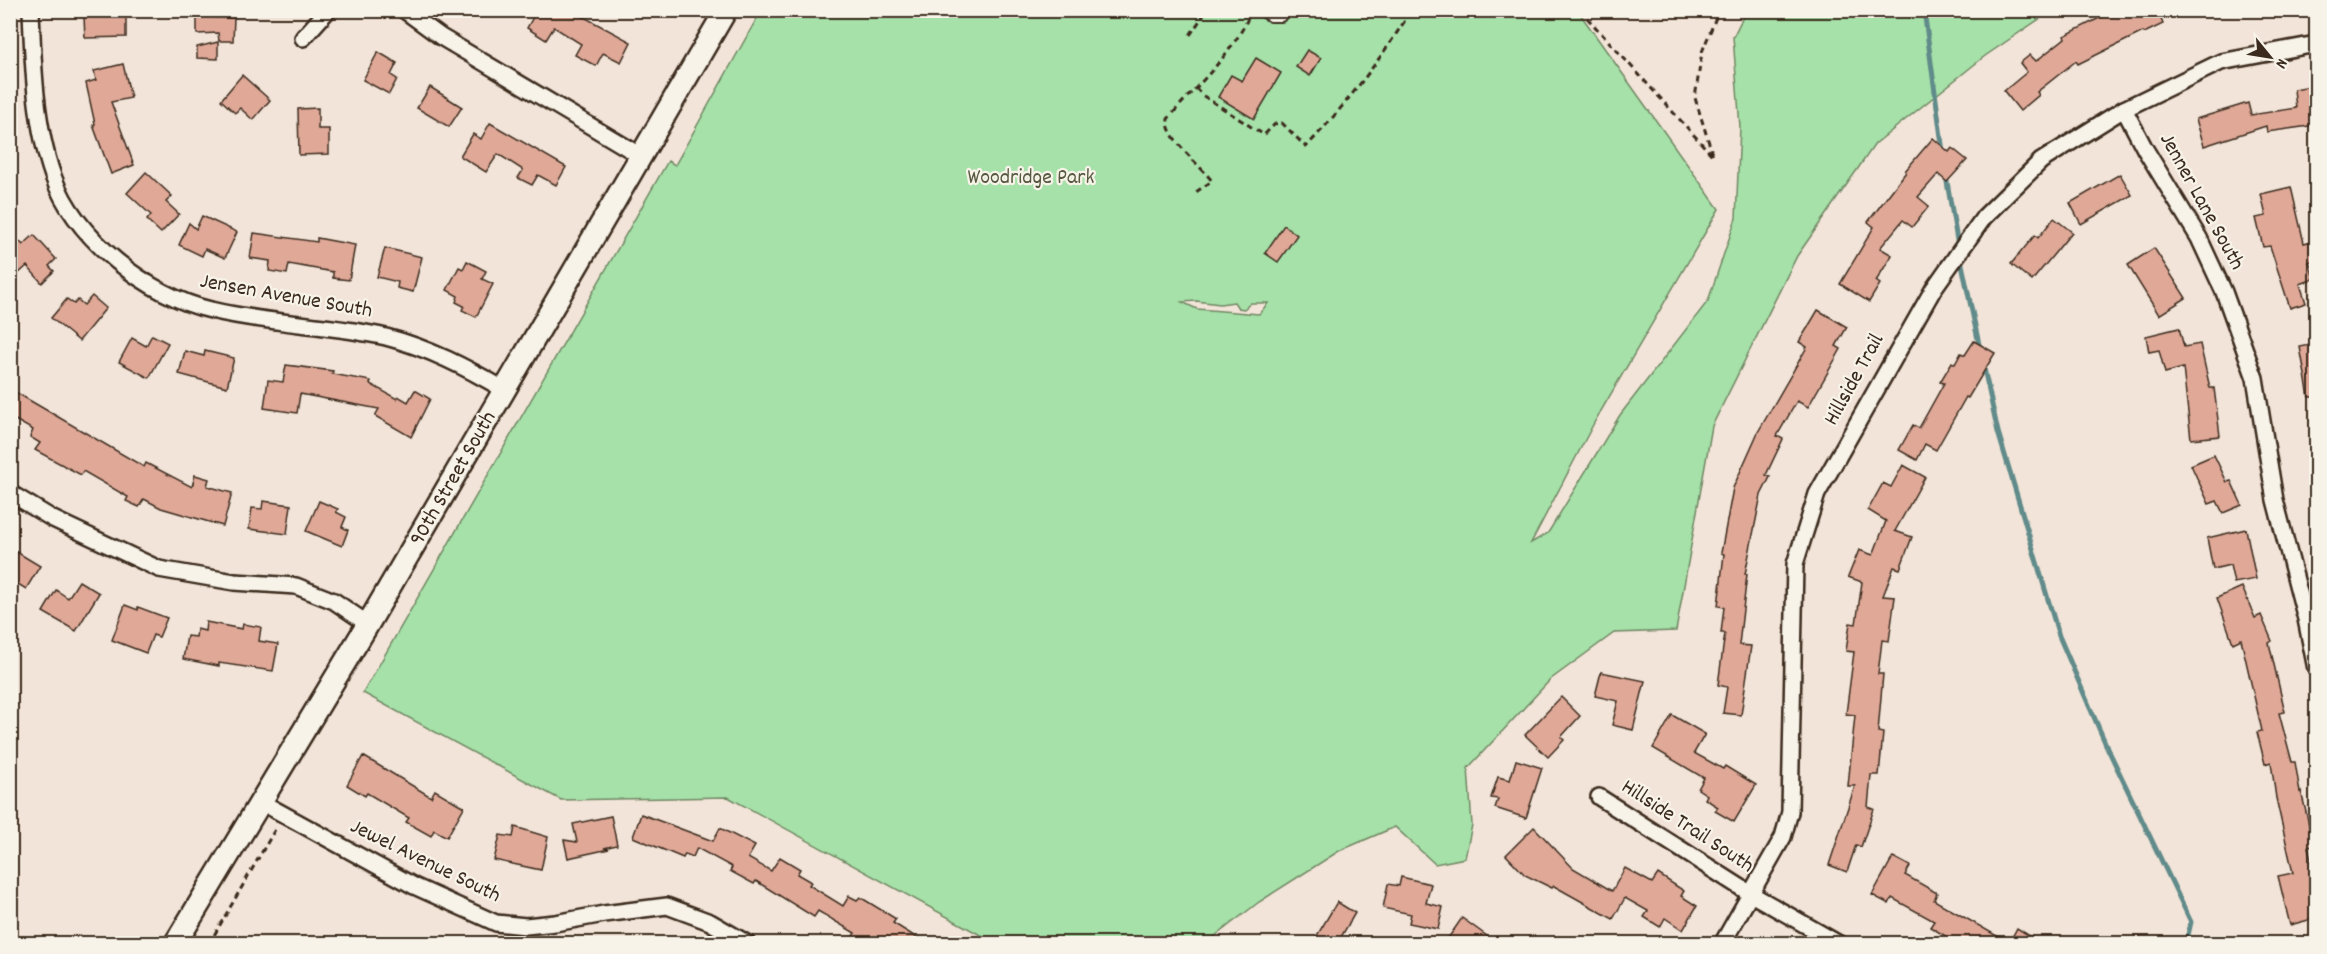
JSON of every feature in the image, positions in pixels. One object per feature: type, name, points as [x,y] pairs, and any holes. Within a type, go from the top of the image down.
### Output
[{"type":"street","name":"Jensen Avenue South","points":[[31,10],[38,116],[53,177],[68,205],[85,228],[120,264],[145,282],[172,296],[210,310],[385,337],[453,361],[505,390]]},
{"type":"street","points":[[303,38],[328,10]]},
{"type":"street","points":[[404,10],[441,37],[641,156]]},
{"type":"street","name":"90th Street South","points":[[175,944],[368,624],[726,10]]},
{"type":"street","name":"Hillside Trail","points":[[1722,944],[1783,837],[1790,812],[1795,564],[1817,494],[1934,288],[1984,217],[2041,160],[2124,109],[2221,62],[2316,44]]},
{"type":"street","name":"Jenner Lane South","points":[[2124,109],[2145,149],[2199,238],[2224,292],[2255,378],[2275,500],[2306,619],[2316,669]]},
{"type":"street","points":[[10,493],[52,519],[159,569],[234,582],[296,586],[334,601],[368,624]]},
{"type":"street","name":"Hillside Trail South","points":[[1599,797],[1751,894]]},
{"type":"street","name":"Jewel Avenue South","points":[[261,802],[414,886],[496,923],[536,925],[667,906],[710,922],[748,944]]},
{"type":"street","points":[[1751,894],[1839,944]]},
{"type":"lane","points":[[1259,10],[1271,17],[1281,17],[1284,10]]},
{"type":"path","points":[[1190,35],[1207,10]]},
{"type":"path","points":[[1196,192],[1212,181],[1171,134],[1167,125],[1168,118],[1196,88],[1242,31],[1251,10]]},
{"type":"path","points":[[1196,88],[1202,95],[1264,135],[1275,124],[1282,123],[1306,147],[1342,108],[1383,55],[1406,19],[1405,10]]},
{"type":"path","points":[[1421,10],[1456,10]]},
{"type":"path","points":[[1580,10],[1713,156],[1695,98],[1702,52],[1719,10]]},
{"type":"path","points":[[209,944],[284,814]]},
{"type":"green space","name":"Woodridge Park","points":[[761,11],[1578,11],[1719,209],[1595,421],[1531,543],[1548,533],[1620,415],[1708,301],[1736,218],[1740,127],[1733,37],[1746,11],[2051,11],[1985,56],[1875,144],[1797,256],[1712,426],[1676,631],[1614,633],[1551,679],[1468,768],[1472,825],[1465,858],[1435,864],[1395,827],[1339,851],[1259,902],[1206,943],[995,943],[728,797],[561,800],[363,693],[668,161],[675,165]],"holes":[[[1182,302],[1220,304],[1234,302],[1238,308],[1244,309],[1251,303],[1268,303],[1259,314],[1197,309]]]},
{"type":"building","points":[[99,10],[126,10],[126,37],[85,38],[84,17],[99,17]]},
{"type":"building","points":[[537,10],[571,10],[631,42],[621,62],[603,53],[596,66],[575,55],[581,44],[554,27],[546,40],[527,28]]},
{"type":"building","points":[[2115,10],[2157,10],[2163,24],[2078,64],[2076,61],[2037,92],[2039,95],[2020,111],[2004,91],[2027,72],[2020,63],[2030,55],[2036,61],[2065,38],[2064,36]]},
{"type":"building","points":[[197,17],[234,18],[233,41],[219,41],[218,33],[197,34]]},
{"type":"building","points":[[218,42],[218,59],[197,58],[197,47]]},
{"type":"building","points":[[1307,50],[1321,58],[1310,76],[1296,67]]},
{"type":"building","points":[[378,52],[397,63],[391,75],[397,79],[389,94],[363,80]]},
{"type":"building","points":[[1256,58],[1281,73],[1254,119],[1218,97],[1231,75],[1242,81]]},
{"type":"building","points":[[123,64],[131,98],[111,102],[134,165],[111,174],[93,125],[95,124],[86,83],[96,80],[94,71]]},
{"type":"building","points":[[242,75],[270,100],[253,120],[240,108],[235,113],[221,100]]},
{"type":"building","points":[[2316,85],[2316,125],[2267,132],[2266,126],[2204,146],[2196,119],[2248,103],[2251,115],[2296,108],[2294,89]]},
{"type":"building","points":[[430,87],[462,107],[449,127],[417,108]]},
{"type":"building","points":[[318,108],[318,129],[329,129],[329,154],[299,155],[298,109]]},
{"type":"building","points":[[490,123],[566,167],[556,185],[538,175],[532,185],[518,178],[523,170],[498,154],[486,172],[460,156],[473,134],[481,139]]},
{"type":"building","points":[[1933,138],[1949,152],[1952,148],[1967,160],[1947,182],[1938,174],[1918,197],[1929,206],[1912,227],[1903,220],[1880,248],[1892,255],[1876,281],[1880,284],[1869,302],[1840,284],[1874,227],[1868,222],[1905,171]]},
{"type":"building","points":[[146,172],[172,196],[166,202],[179,214],[161,233],[147,220],[151,215],[127,193]]},
{"type":"building","points":[[2120,174],[2132,195],[2081,224],[2070,203]]},
{"type":"building","points":[[2291,187],[2304,243],[2312,241],[2316,259],[2309,262],[2314,279],[2300,284],[2306,303],[2290,308],[2270,246],[2263,247],[2256,218],[2266,216],[2261,194]]},
{"type":"building","points":[[202,216],[237,232],[225,258],[205,249],[202,256],[179,245],[189,223],[196,229]]},
{"type":"building","points":[[2054,218],[2072,232],[2032,281],[2011,264],[2035,235],[2038,238]]},
{"type":"building","points":[[1284,225],[1297,235],[1278,262],[1265,253]]},
{"type":"building","points":[[10,231],[23,245],[34,235],[56,259],[49,266],[54,271],[42,283],[27,266],[10,281]]},
{"type":"building","points":[[254,233],[317,242],[317,238],[355,245],[349,280],[333,278],[333,272],[289,264],[287,274],[269,271],[270,261],[250,258]]},
{"type":"building","points":[[385,248],[422,257],[413,292],[397,288],[398,282],[377,277]]},
{"type":"building","points":[[2154,248],[2186,298],[2159,315],[2128,265]]},
{"type":"building","points":[[467,261],[486,271],[482,279],[493,284],[476,317],[462,310],[464,306],[456,302],[458,296],[447,290],[459,267],[463,269]]},
{"type":"building","points":[[92,296],[106,308],[79,341],[51,318],[67,299],[74,304],[78,300],[84,305]]},
{"type":"building","points":[[1818,310],[1847,327],[1836,346],[1841,349],[1808,407],[1797,401],[1777,436],[1783,439],[1766,475],[1770,477],[1761,495],[1745,574],[1747,574],[1739,645],[1751,646],[1741,715],[1723,713],[1727,687],[1718,685],[1725,633],[1721,633],[1724,607],[1718,606],[1724,554],[1721,553],[1733,488],[1758,432],[1807,347],[1799,342]]},
{"type":"building","points":[[2179,328],[2184,347],[2200,344],[2210,388],[2214,388],[2220,436],[2191,439],[2183,368],[2165,373],[2159,350],[2149,352],[2146,336]]},
{"type":"building","points":[[152,335],[168,343],[149,378],[119,362],[132,338],[146,346]]},
{"type":"building","points":[[1974,341],[1995,353],[1968,398],[1966,397],[1936,450],[1925,444],[1917,460],[1899,450],[1913,425],[1919,428],[1944,383],[1940,382],[1952,362],[1955,364],[1961,353],[1965,355]]},
{"type":"building","points":[[2316,344],[2316,397],[2309,397],[2300,347]]},
{"type":"building","points":[[185,351],[204,356],[205,351],[234,358],[227,387],[179,374]]},
{"type":"building","points":[[286,365],[333,371],[332,374],[371,381],[370,384],[397,399],[398,396],[408,402],[415,390],[430,399],[411,437],[375,416],[379,409],[300,394],[297,413],[264,408],[268,380],[283,382]]},
{"type":"building","points":[[10,389],[144,467],[146,463],[192,487],[195,475],[209,479],[207,486],[232,493],[223,526],[161,508],[144,499],[139,507],[126,501],[128,497],[83,471],[81,475],[35,450],[40,443],[30,437],[33,430],[10,417]]},
{"type":"building","points":[[2214,455],[2227,482],[2231,481],[2242,505],[2223,513],[2217,501],[2209,504],[2191,465]]},
{"type":"building","points":[[1903,465],[1925,477],[1895,531],[1912,537],[1900,569],[1894,567],[1883,596],[1895,597],[1889,641],[1882,640],[1878,674],[1883,674],[1878,732],[1883,733],[1879,775],[1871,775],[1868,807],[1874,809],[1861,847],[1856,845],[1847,872],[1829,865],[1855,786],[1848,786],[1855,715],[1846,714],[1854,652],[1846,651],[1850,623],[1856,624],[1862,582],[1848,577],[1859,550],[1873,555],[1886,521],[1868,510],[1883,483],[1891,487]]},
{"type":"building","points":[[263,501],[291,505],[287,534],[249,529],[252,508],[262,509]]},
{"type":"building","points":[[319,501],[338,509],[336,512],[346,517],[342,527],[348,530],[342,546],[306,531]]},
{"type":"building","points":[[2246,529],[2256,579],[2234,583],[2230,565],[2213,569],[2207,538]]},
{"type":"building","points":[[10,548],[40,566],[26,589],[10,579]]},
{"type":"building","points":[[79,581],[99,593],[76,631],[43,612],[56,590],[68,598]]},
{"type":"building","points":[[2242,587],[2255,618],[2261,615],[2272,641],[2269,643],[2285,712],[2279,713],[2292,762],[2295,762],[2314,846],[2308,847],[2316,883],[2316,918],[2290,925],[2278,876],[2293,873],[2276,798],[2271,762],[2265,764],[2257,732],[2262,731],[2241,639],[2233,643],[2217,598]]},
{"type":"building","points":[[125,605],[138,610],[138,607],[167,618],[159,637],[153,635],[146,653],[112,640]]},
{"type":"building","points":[[206,622],[242,629],[243,624],[261,627],[259,641],[278,644],[273,671],[219,663],[219,666],[183,659],[187,636],[196,637],[197,629],[205,631]]},
{"type":"building","points":[[1601,672],[1645,681],[1633,730],[1612,725],[1618,701],[1595,696]]},
{"type":"building","points":[[1561,697],[1580,716],[1561,737],[1564,740],[1548,757],[1525,735]]},
{"type":"building","points":[[1672,715],[1705,734],[1694,753],[1723,769],[1725,766],[1756,785],[1734,822],[1715,811],[1718,807],[1705,799],[1707,795],[1698,789],[1704,778],[1653,748]]},
{"type":"building","points":[[363,756],[431,797],[435,790],[464,807],[447,837],[434,830],[431,836],[406,822],[409,818],[367,793],[365,796],[347,785]]},
{"type":"building","points":[[1516,760],[1542,768],[1526,818],[1495,808],[1498,799],[1491,798],[1498,777],[1510,780]]},
{"type":"building","points":[[641,814],[713,841],[720,828],[755,846],[748,858],[771,871],[780,857],[800,869],[797,874],[811,882],[809,885],[843,906],[849,896],[857,900],[860,897],[896,919],[893,923],[927,944],[861,944],[852,938],[855,933],[818,911],[814,917],[756,881],[754,884],[730,871],[732,867],[697,848],[693,857],[685,854],[683,858],[633,837]]},
{"type":"building","points":[[611,816],[617,845],[604,848],[609,849],[568,858],[564,840],[577,842],[573,824]]},
{"type":"building","points":[[515,827],[548,837],[541,870],[494,860],[500,835],[513,837]]},
{"type":"building","points":[[1534,827],[1573,868],[1612,891],[1625,868],[1652,883],[1658,874],[1684,891],[1681,896],[1697,906],[1683,930],[1665,918],[1660,927],[1644,917],[1648,911],[1625,898],[1613,919],[1554,886],[1552,888],[1525,875],[1506,855]]},
{"type":"building","points":[[1893,857],[1910,866],[1905,875],[1937,893],[1934,900],[2009,943],[2017,928],[2043,944],[1959,944],[1930,927],[1934,921],[1892,898],[1889,904],[1872,895]]},
{"type":"building","points":[[1401,877],[1431,884],[1426,903],[1443,907],[1438,929],[1409,923],[1411,914],[1383,908],[1388,884],[1399,886]]},
{"type":"building","points":[[1337,902],[1355,913],[1337,944],[1312,944]]},
{"type":"building","points":[[1462,918],[1498,944],[1444,944]]},
{"type":"waterway","points":[[1924,10],[1943,152]]},
{"type":"waterway","points":[[1946,176],[1958,246]]},
{"type":"waterway","points":[[1960,255],[1980,349]]},
{"type":"waterway","points":[[1983,364],[1998,432],[2059,636],[2107,747],[2191,922],[2186,944]]}]
